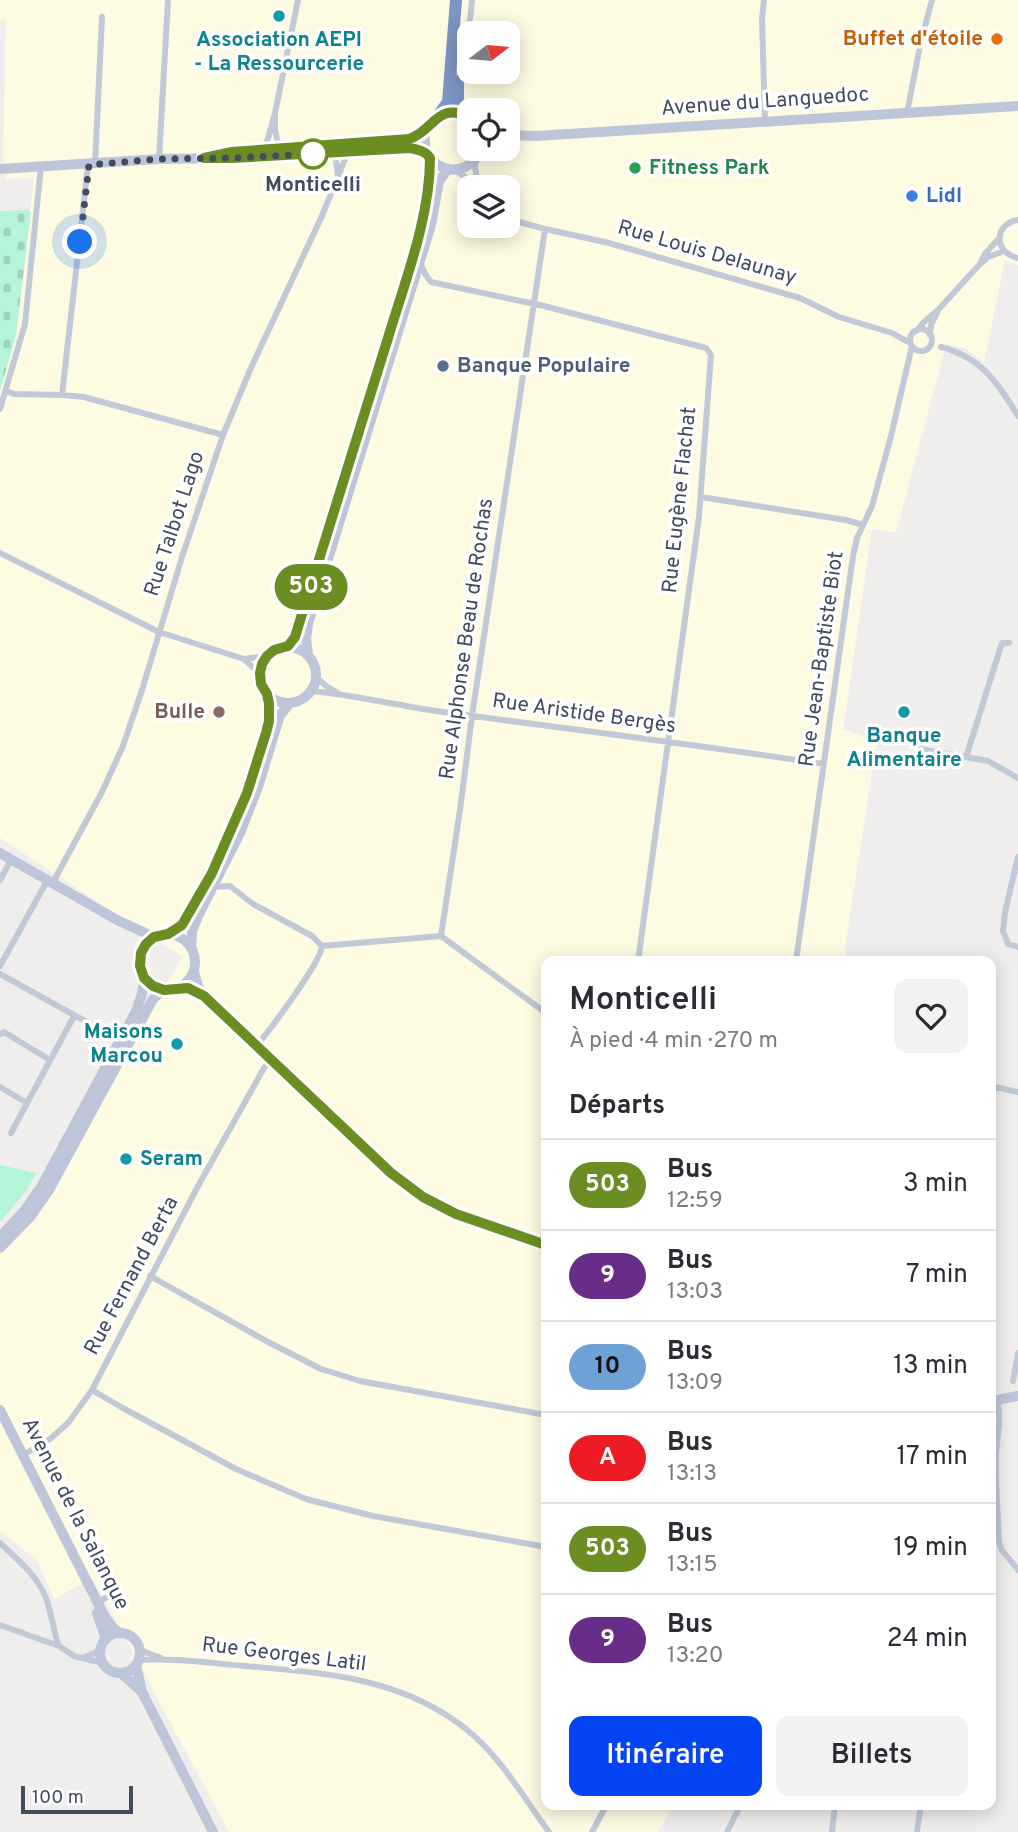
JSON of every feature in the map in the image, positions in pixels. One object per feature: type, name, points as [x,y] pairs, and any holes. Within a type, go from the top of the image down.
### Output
[{"type":"highway","points":[[437,117],[449,102],[456,0]]},
{"type":"highway","points":[[462,21],[463,0]]},
{"type":"main road","name":"Avenue du Languedoc","points":[[520,137],[1018,106]]},
{"type":"main road","points":[[204,158],[232,152],[409,139],[419,136],[437,117],[457,112]]},
{"type":"main road","points":[[288,646],[295,637],[423,219],[429,185],[429,156],[424,141],[428,127]]},
{"type":"main road","points":[[0,168],[159,159],[232,158],[271,151],[335,153],[410,148],[429,156],[441,167],[451,169],[473,161]]},
{"type":"main road","points":[[308,655],[308,624],[432,225],[439,181],[451,169]]},
{"type":"main road","points":[[191,948],[192,931],[199,914],[240,833],[254,798],[280,715],[290,703],[305,697],[311,691],[316,677],[315,666],[308,655],[301,649],[288,646],[274,650],[267,656],[260,673],[261,684],[267,694],[274,699],[290,703]]},
{"type":"main road","points":[[141,953],[154,937],[168,934],[178,928],[212,873],[247,793],[266,733],[269,714],[267,694]]},
{"type":"main road","points":[[0,853],[117,920],[154,937]]},
{"type":"main road","points":[[0,1237],[25,1210],[52,1166],[136,1011],[142,995],[144,978],[136,936],[117,920]]},
{"type":"main road","points":[[168,934],[177,936],[191,948],[198,986],[204,996]]},
{"type":"main road","points":[[178,988],[188,981],[194,971]]},
{"type":"main road","points":[[144,978],[153,986],[164,990],[188,988],[204,996],[391,1173],[423,1197],[456,1214],[541,1243]]},
{"type":"main road","points":[[0,1248],[31,1216],[49,1190],[153,999],[164,990]]},
{"type":"main road","points":[[996,1401],[1016,1397]]},
{"type":"main road","name":"Avenue de la Salanque","points":[[0,1410],[105,1616],[120,1633]]},
{"type":"main road","name":"Avenue de la Salanque","points":[[0,1421],[100,1619],[106,1639]]},
{"type":"main road","points":[[138,1659],[127,1672],[121,1673],[111,1670],[103,1663],[101,1650],[106,1639],[120,1633],[136,1640],[142,1692],[213,1832]]},
{"type":"main road","points":[[121,1673],[142,1692]]},
{"type":"street","points":[[159,159],[168,0]]},
{"type":"street","points":[[271,151],[275,113],[298,0]]},
{"type":"street","points":[[469,21],[472,0]]},
{"type":"street","points":[[764,0],[762,19],[765,121]]},
{"type":"street","points":[[907,113],[932,0]]},
{"type":"street","points":[[62,395],[92,164],[102,17]]},
{"type":"street","points":[[271,151],[275,113]]},
{"type":"street","points":[[335,153],[343,148],[368,147],[372,143]]},
{"type":"street","name":"Rue Talbot Lago","points":[[0,966],[102,792],[123,746],[223,435],[344,161],[351,152]]},
{"type":"street","name":"Rue Talbot Lago","points":[[335,153],[338,177]]},
{"type":"street","points":[[0,409],[25,324],[41,166]]},
{"type":"street","points":[[451,169],[461,175]]},
{"type":"street","points":[[1018,220],[1007,224],[1000,237],[1004,251],[1009,256],[1018,258]]},
{"type":"street","name":"Rue Louis Delaunay","points":[[520,222],[609,243],[800,298],[839,317],[892,333],[911,345]]},
{"type":"street","name":"Rue Alphonse Beau de Rochas","points":[[442,936],[545,229]]},
{"type":"street","points":[[980,264],[1000,237]]},
{"type":"street","points":[[941,347],[916,350],[911,345],[910,338],[980,264],[988,257],[1004,251]]},
{"type":"street","name":"Rue Eugène Flachat","points":[[420,262],[431,282],[534,304],[706,348],[712,355],[701,497],[639,956]]},
{"type":"street","points":[[924,351],[931,345],[931,325],[938,310]]},
{"type":"street","points":[[915,331],[922,330],[941,347],[972,359],[999,387],[1018,416]]},
{"type":"street","name":"Rue Louis Delaunay","points":[[892,333],[915,331]]},
{"type":"street","name":"Rue Jean-Baptiste Biot","points":[[797,956],[853,556],[857,538],[872,506],[908,368],[911,345]]},
{"type":"street","name":"Rue Jean-Baptiste Biot","points":[[908,368],[924,351]]},
{"type":"street","points":[[6,391],[15,394],[84,397],[223,435]]},
{"type":"street","points":[[701,497],[863,525]]},
{"type":"street","points":[[0,553],[159,632],[244,659],[260,673]]},
{"type":"street","points":[[967,757],[1002,643],[1009,643]]},
{"type":"street","points":[[244,659],[267,656]]},
{"type":"street","name":"Rue Aristide Bergès","points":[[316,677],[339,694]]},
{"type":"street","name":"Rue Aristide Bergès","points":[[311,691],[413,708],[824,764]]},
{"type":"street","points":[[920,749],[989,761],[1018,778]]},
{"type":"street","points":[[1018,857],[1003,931],[1008,944],[1018,947]]},
{"type":"street","points":[[0,880],[11,860]]},
{"type":"street","points":[[214,887],[230,886],[253,904],[312,936],[322,946],[322,953],[311,970],[257,1045]]},
{"type":"street","points":[[322,946],[442,936],[541,1009]]},
{"type":"street","points":[[0,974],[94,1026]]},
{"type":"street","points":[[11,1133],[74,1016]]},
{"type":"street","points":[[0,1034],[4,1032],[50,1060]]},
{"type":"street","name":"Rue Fernand Berta","points":[[23,1455],[50,1439],[68,1423],[92,1390],[150,1276],[271,1059]]},
{"type":"street","points":[[0,1087],[27,1103]]},
{"type":"street","points":[[996,1087],[1018,1092]]},
{"type":"street","points":[[150,1276],[268,1342],[321,1368],[360,1381],[541,1414]]},
{"type":"street","points":[[1013,1381],[1018,1353]]},
{"type":"street","points":[[92,1390],[236,1469],[306,1499],[373,1516],[541,1546]]},
{"type":"street","points":[[996,1406],[1000,1412],[996,1454],[999,1542],[1018,1570]]},
{"type":"street","points":[[0,1543],[30,1572],[42,1588],[59,1646]]},
{"type":"street","points":[[98,1602],[119,1591]]},
{"type":"street","points":[[0,1625],[59,1646],[74,1656],[103,1663]]},
{"type":"street","points":[[83,1658],[101,1650]]},
{"type":"street","name":"Rue Georges Latil","points":[[138,1659],[291,1670],[344,1677],[371,1682],[418,1698],[467,1730],[497,1760],[549,1832]]},
{"type":"street","points":[[592,1832],[604,1810]]},
{"type":"street","points":[[727,1832],[738,1810]]},
{"type":"street","points":[[831,1832],[834,1810]]},
{"type":"street","points":[[917,1832],[920,1810]]},
{"type":"shaded area","points":[[0,0],[1018,0],[1018,265],[1005,260],[984,362],[964,348],[946,344],[896,533],[872,529],[843,730],[877,740],[845,947],[846,956],[541,956],[541,1810],[670,1810],[657,1832],[229,1832],[92,1578],[54,1599],[38,1561],[0,1531],[0,1251],[183,957],[0,838],[0,391],[16,335],[34,178],[6,179],[3,159],[6,19],[0,20]]},
{"type":"green space","points":[[0,211],[31,212],[16,335],[0,391]]},
{"type":"green space","points":[[0,1165],[36,1173],[27,1190],[0,1222]]},
{"type":"bus line","name":"503","points":[[457,112],[437,117],[419,136],[409,139],[232,152],[204,158],[410,148],[421,151],[430,158],[429,185],[423,219],[406,277],[295,637],[288,646],[274,650],[262,664],[261,684],[267,694],[269,721],[247,793],[212,873],[182,925],[168,934],[154,937],[146,944],[141,953],[140,966],[144,978],[153,986],[164,990],[188,988],[204,996],[391,1173],[423,1197],[456,1214],[541,1243]]},
{"type":"place","name":"Association AEPI - La Ressourcerie","points":[[279,16]]},
{"type":"place","name":"Buffet d'étoile","points":[[997,39]]},
{"type":"place","name":"Monticelli","points":[[313,154]]},
{"type":"place","name":"Fitness Park","points":[[635,168]]},
{"type":"place","name":"Lidl","points":[[912,196]]},
{"type":"place","name":"Banque Populaire","points":[[443,366]]},
{"type":"place","name":"Bulle","points":[[219,712]]},
{"type":"place","name":"Banque Alimentaire","points":[[904,712]]},
{"type":"place","name":"Maisons Marcou","points":[[177,1044]]},
{"type":"place","name":"Seram","points":[[126,1159]]},
{"type":"route","points":[[80,242],[89,165],[159,159],[313,154]]}]
